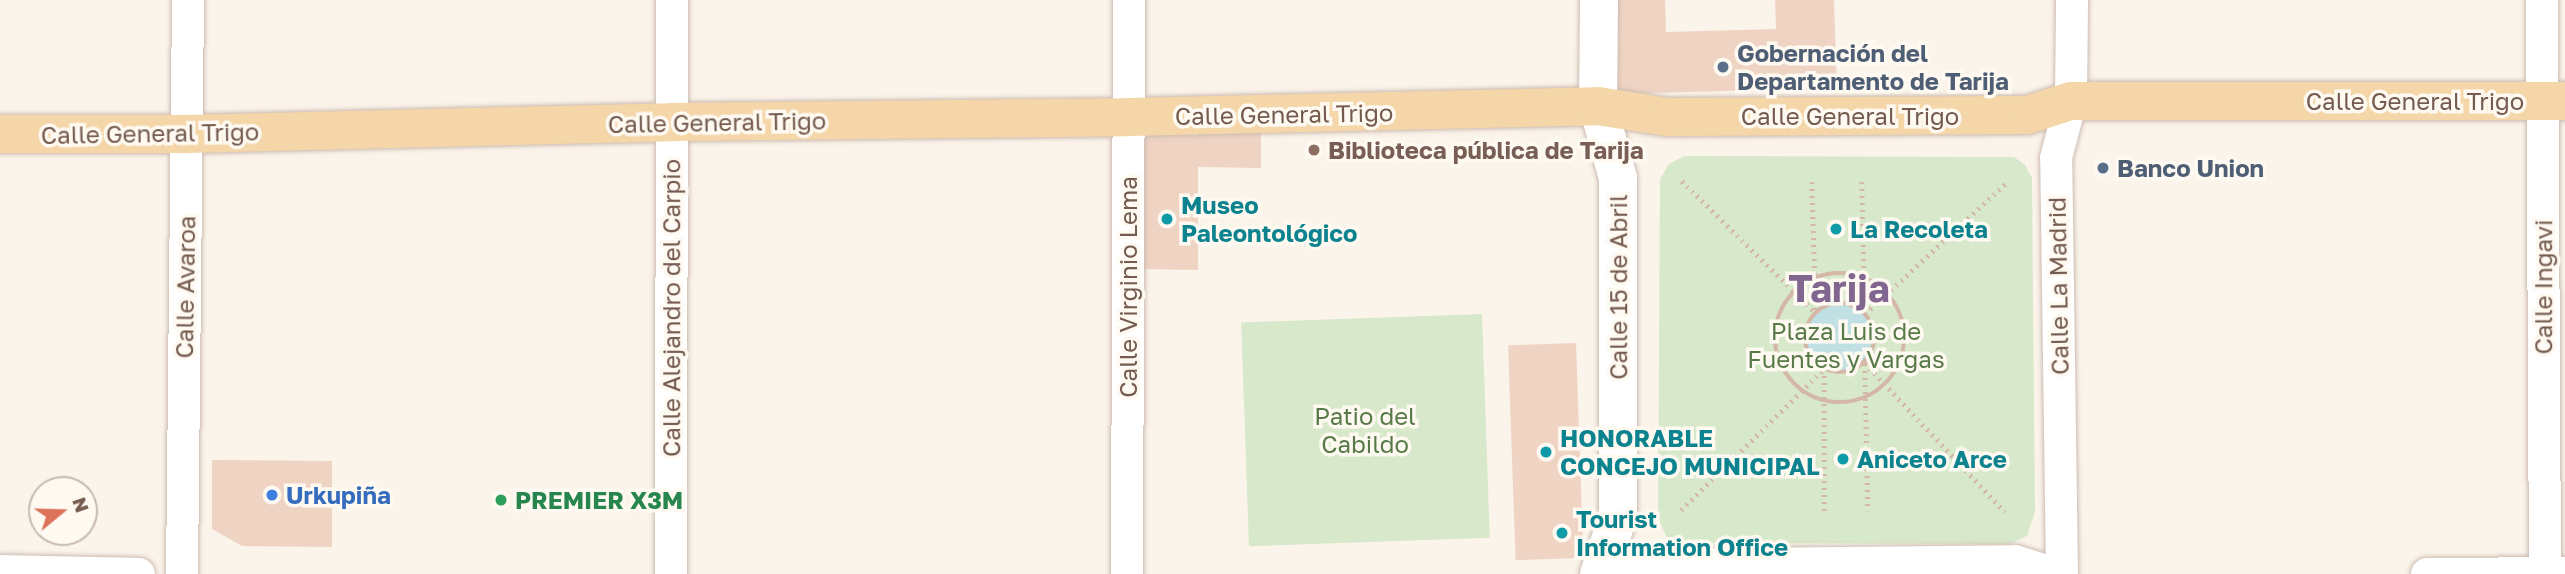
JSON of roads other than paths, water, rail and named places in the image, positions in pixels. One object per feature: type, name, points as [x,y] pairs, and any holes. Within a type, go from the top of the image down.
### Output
[{"type":"main road","name":"Calle General Trigo","points":[[0,134],[187,134],[671,121],[1129,117],[1598,106],[1667,117],[2013,116],[2027,115],[2071,101],[2553,101]]},
{"type":"street","name":"Calle Avaroa","points":[[182,574],[188,0]]},
{"type":"street","name":"Calle Alejandro del Carpio","points":[[671,574],[672,0]]},
{"type":"street","name":"Calle Virginio Lema","points":[[1127,574],[1129,0]]},
{"type":"street","name":"Calle 15 de Abril","points":[[1599,0],[1598,106],[1618,178],[1618,516],[1599,574]]},
{"type":"street","name":"Calle La Madrid","points":[[2062,574],[2056,158],[2071,101],[2072,0]]},
{"type":"street","name":"Calle Ingavi","points":[[2542,0],[2553,101],[2545,574]]},
{"type":"street","points":[[1618,574],[1645,565],[2015,561],[2056,574]]},
{"type":"street","points":[[0,571],[139,574]]},
{"type":"street","points":[[2427,574],[2565,573]]},
{"type":"water","points":[[1840,303],[1865,313],[1875,338],[1865,363],[1840,373],[1815,363],[1805,338],[1815,313]]},
{"type":"place","name":"Gobernación del Departamento de Tarija","points":[[1723,67]]},
{"type":"place","name":"Biblioteca pública de Tarija","points":[[1314,150]]},
{"type":"place","name":"Banco Union","points":[[2103,168]]},
{"type":"place","name":"Museo Paleontológico","points":[[1167,219]]},
{"type":"place","name":"La Recoleta","points":[[1836,229]]},
{"type":"place","name":"HONORABLE CONCEJO MUNICIPAL","points":[[1546,452]]},
{"type":"place","name":"Aniceto Arce","points":[[1843,459]]},
{"type":"place","name":"Urkupiña","points":[[272,495]]},
{"type":"place","name":"PREMIER X3M","points":[[501,500]]},
{"type":"place","name":"Tourist Information Office","points":[[1562,533]]},
{"type":"district","name":"Tarija","points":[[1839,288]]},
{"type":"park label","name":"Plaza Luis de Fuentes y Vargas","points":[[1846,345]]},
{"type":"park label","name":"Patio del Cabildo","points":[[1365,430]]}]
